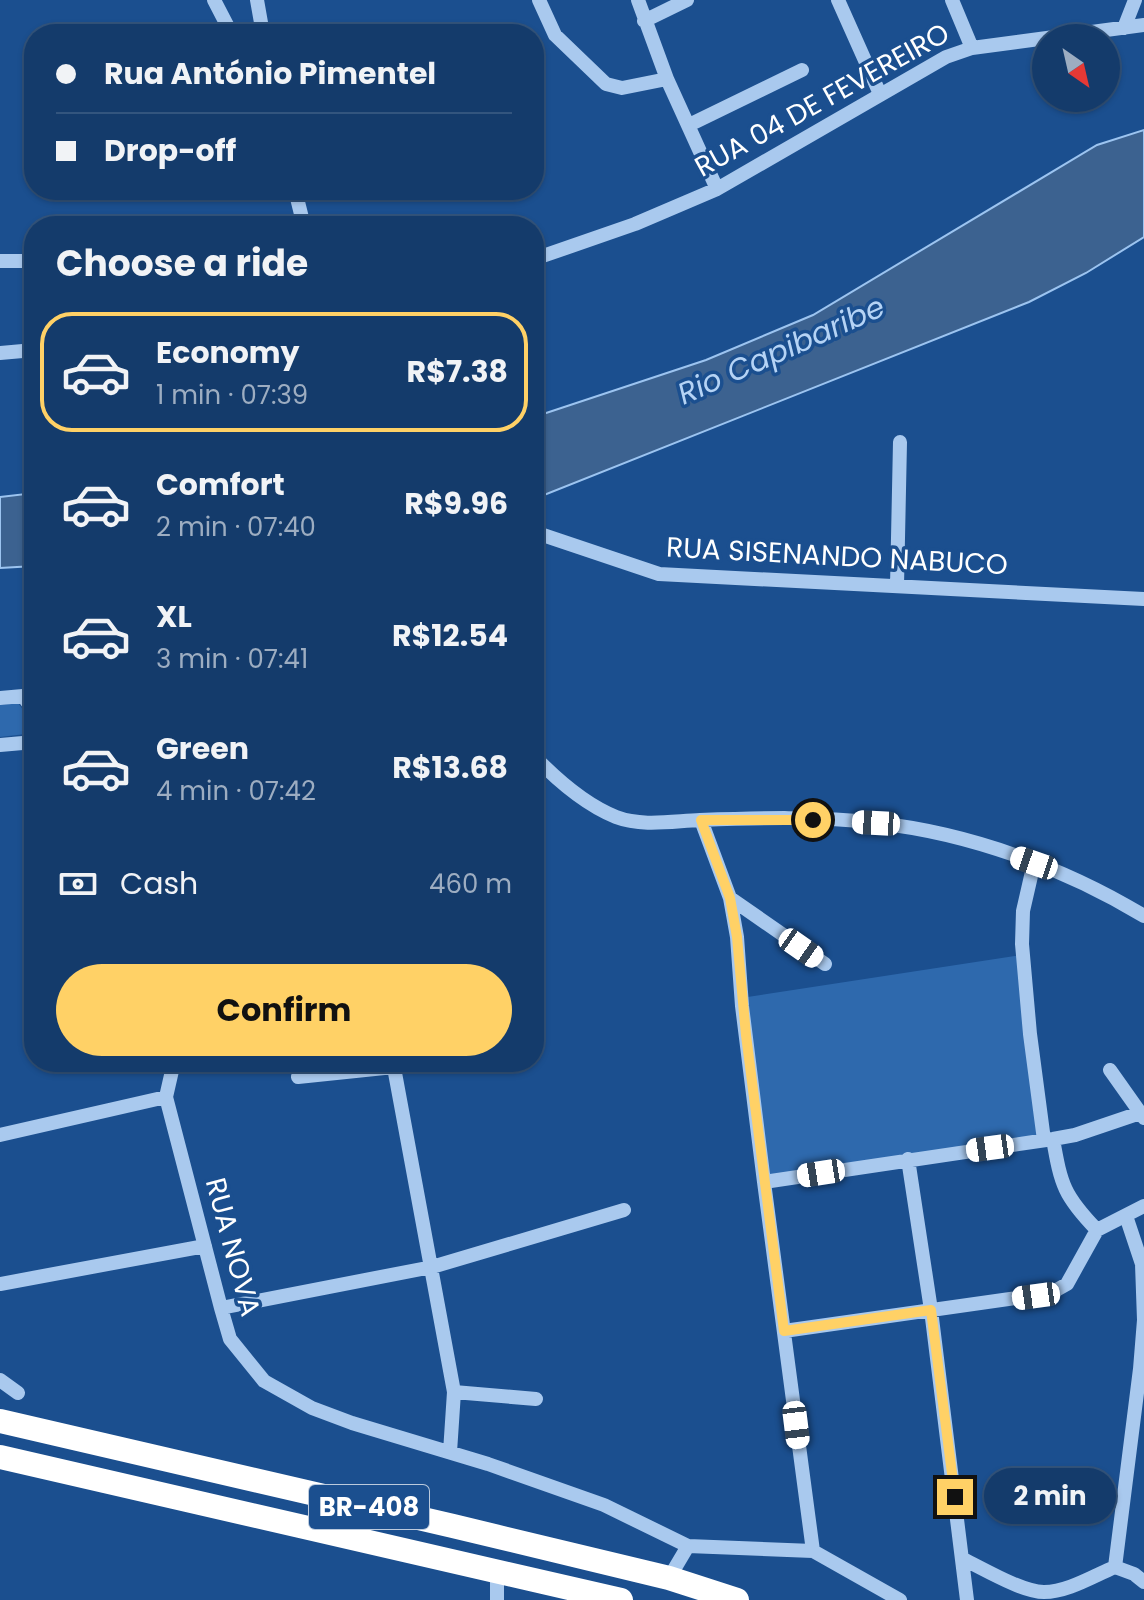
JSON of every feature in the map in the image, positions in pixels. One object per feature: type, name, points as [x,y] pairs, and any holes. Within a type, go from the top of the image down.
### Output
[{"type":"highway","name":"BR-408","points":[[0,1421],[669,1578],[737,1600]]},
{"type":"highway","name":"BR-408","points":[[0,1457],[621,1600]]},
{"type":"street","points":[[214,0],[226,24]]},
{"type":"street","points":[[257,0],[261,24]]},
{"type":"street","points":[[539,0],[555,35],[606,84],[622,88],[667,79]]},
{"type":"street","points":[[638,0],[667,79],[717,189]]},
{"type":"street","points":[[644,21],[687,0]]},
{"type":"street","points":[[838,0],[880,94]]},
{"type":"street","points":[[952,0],[972,48]]},
{"type":"street","points":[[1124,28],[1135,0]]},
{"type":"street","name":"RUA 04 DE FEVEREIRO","points":[[544,256],[635,224],[717,189],[946,57],[972,48],[1144,25]]},
{"type":"street","points":[[689,125],[802,70]]},
{"type":"street","points":[[0,261],[24,261]]},
{"type":"street","points":[[0,353],[24,351]]},
{"type":"street","points":[[897,586],[900,442]]},
{"type":"street","name":"RUA SISENANDO NABUCO","points":[[544,535],[659,574],[1144,599]]},
{"type":"street","points":[[0,698],[24,696]]},
{"type":"street","points":[[0,745],[24,743]]},
{"type":"street","points":[[544,765],[585,800],[617,817],[650,822],[876,823],[935,833],[1034,863],[1110,896],[1144,916]]},
{"type":"street","points":[[701,820],[730,898],[737,937],[742,1006],[813,1551]]},
{"type":"street","points":[[1034,863],[1023,911],[1022,944],[1049,1140],[1063,1187],[1080,1213],[1097,1230]]},
{"type":"street","points":[[730,898],[825,964]]},
{"type":"street","points":[[764,1182],[1049,1140],[1142,1116],[1110,1070]]},
{"type":"street","name":"RUA NOVA","points":[[172,1072],[166,1097],[230,1339],[264,1381],[286,1395],[352,1423],[450,1452],[604,1505],[688,1546]]},
{"type":"street","points":[[298,1077],[338,1072]]},
{"type":"street","points":[[395,1072],[454,1392],[450,1452]]},
{"type":"street","points":[[0,1135],[166,1097]]},
{"type":"street","points":[[908,1159],[931,1310],[967,1600]]},
{"type":"street","points":[[784,1331],[1036,1296],[1061,1289],[1071,1278],[1097,1230],[1144,1206]]},
{"type":"street","points":[[221,1308],[432,1267],[624,1210]]},
{"type":"street","points":[[1115,1567],[1144,1320],[1142,1264],[1126,1216]]},
{"type":"street","points":[[0,1284],[205,1246]]},
{"type":"street","points":[[0,1380],[18,1393]]},
{"type":"street","points":[[454,1392],[536,1399]]},
{"type":"street","points":[[669,1578],[688,1546],[813,1551],[900,1600]]},
{"type":"street","points":[[963,1559],[1029,1589],[1045,1592],[1069,1587],[1115,1567],[1134,1574],[1144,1582]]},
{"type":"street","points":[[497,1571],[497,1600]]},
{"type":"shaded area","points":[[18,703],[24,711],[24,734],[0,737],[0,705]]},
{"type":"shaded area","points":[[1021,955],[1041,1135],[764,1180],[741,998]]},
{"type":"water","name":"Rio Capibaribe","points":[[1144,130],[1144,237],[1086,273],[1029,302],[544,495],[544,414],[706,360],[813,315],[1097,145]]},
{"type":"water","points":[[24,494],[24,567],[0,568],[0,497]]},
{"type":"route","points":[[813,820],[701,820],[730,898],[737,937],[742,1006],[784,1331],[931,1310],[955,1497]]}]
